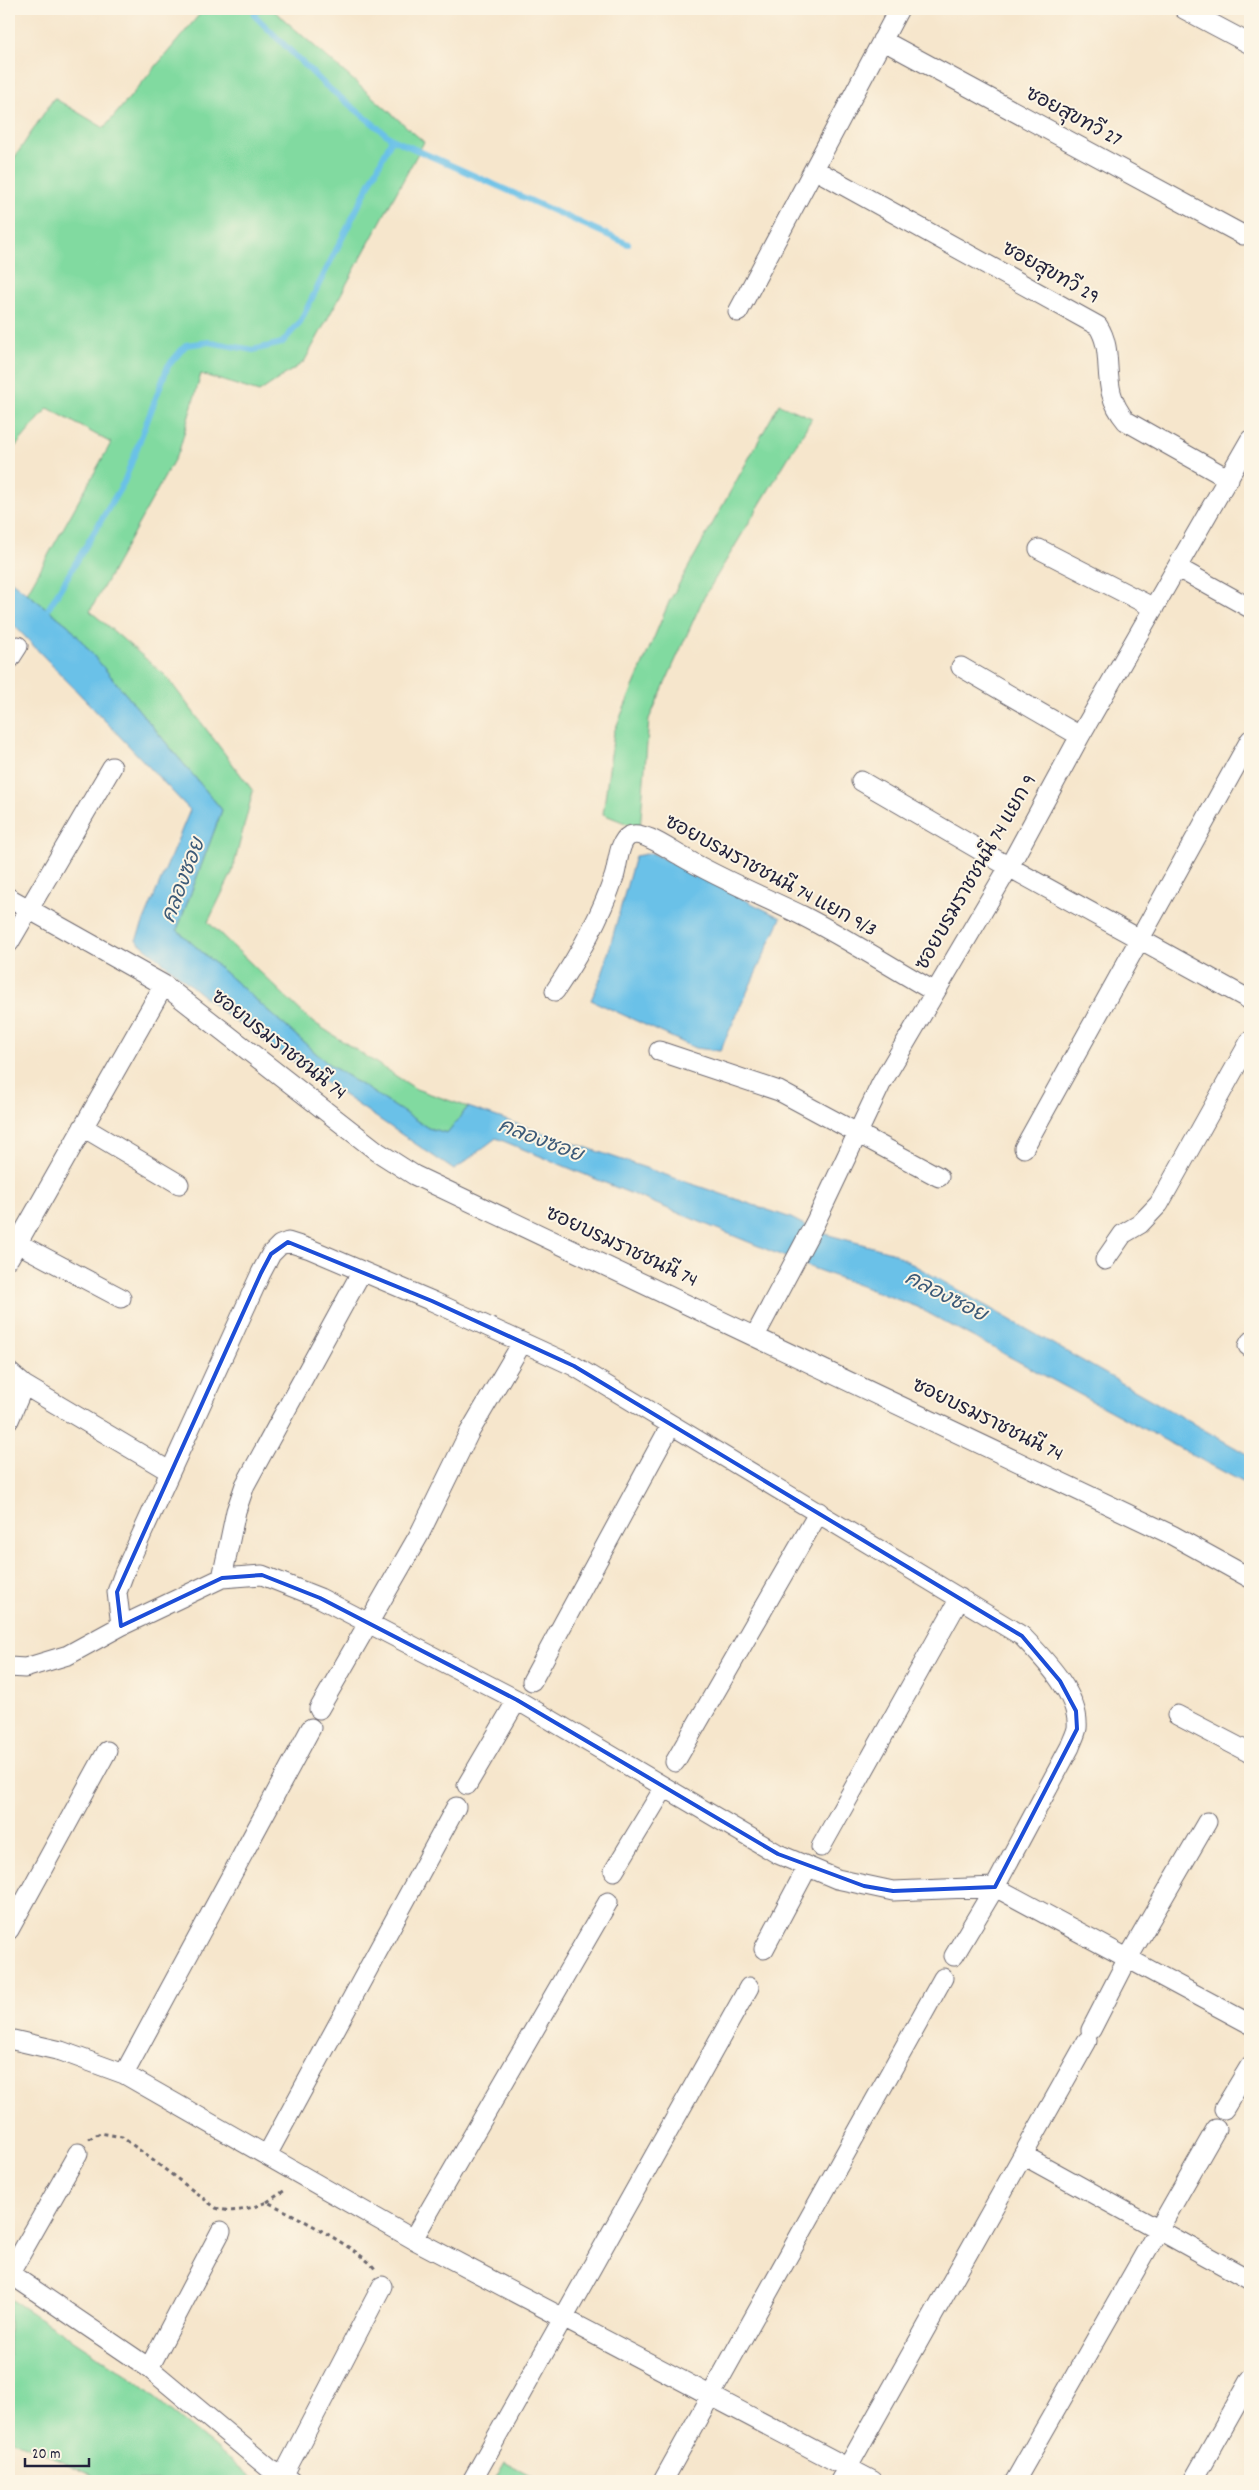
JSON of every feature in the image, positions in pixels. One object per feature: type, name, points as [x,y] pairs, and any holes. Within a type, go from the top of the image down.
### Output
[{"type":"street","points":[[738,312],[899,9]]},
{"type":"street","points":[[1184,9],[1250,44]]},
{"type":"street","name":"ซอยสุขทวี 27","points":[[882,40],[1243,235]]},
{"type":"street","name":"ซอยสุขทวี 29","points":[[814,169],[1098,326],[1106,338],[1110,391],[1116,409],[1126,421],[1229,479]]},
{"type":"street","name":"ซอยบรมราชชนนี 74 แยก 9","points":[[756,1336],[815,1223],[860,1132],[881,1084],[1009,867],[1080,736],[1250,440]]},
{"type":"street","points":[[1039,548],[1154,608]]},
{"type":"street","points":[[1178,568],[1250,608]]},
{"type":"street","points":[[961,667],[1080,736]]},
{"type":"street","points":[[1024,1148],[1250,740]]},
{"type":"street","points":[[9,943],[112,767]]},
{"type":"street","points":[[861,781],[1009,867],[1250,1000]]},
{"type":"street","name":"ซอยบรมราชชนนี 74 แยก 9/3","points":[[555,991],[582,950],[602,910],[615,875],[623,842],[629,836],[635,834],[653,840],[727,882],[805,917],[935,992]]},
{"type":"street","name":"ซอยบรมราชชนนี 74","points":[[9,898],[164,986],[378,1152],[414,1175],[1172,1535],[1250,1578]]},
{"type":"street","points":[[121,1298],[13,1251],[164,986]]},
{"type":"street","points":[[1105,1260],[1123,1234],[1140,1224],[1159,1204],[1250,1041]]},
{"type":"street","points":[[659,1051],[779,1091],[860,1132],[939,1177]]},
{"type":"street","points":[[84,1127],[179,1184]]},
{"type":"street","points":[[121,1626],[117,1592],[169,1471],[270,1254],[280,1245],[288,1242],[310,1249],[574,1366],[1022,1636],[1060,1680],[1076,1711],[1077,1729],[1070,1747],[995,1887],[954,1956]]},
{"type":"street","points":[[222,1578],[236,1511],[245,1485],[362,1271]]},
{"type":"street","points":[[319,1709],[419,1535],[470,1433],[522,1342]]},
{"type":"street","points":[[9,1372],[24,1385],[169,1471]]},
{"type":"street","points":[[9,1420],[24,1385]]},
{"type":"street","points":[[532,1681],[671,1425]]},
{"type":"street","points":[[676,1762],[819,1512]]},
{"type":"street","points":[[17,1668],[68,1655],[121,1626],[222,1578],[262,1575],[320,1598],[517,1700],[664,1788],[778,1854],[807,1868],[864,1886],[893,1891],[995,1887],[1250,2024]]},
{"type":"street","points":[[821,1847],[960,1598]]},
{"type":"street","points":[[467,1785],[517,1700]]},
{"type":"street","points":[[1177,1715],[1250,1753]]},
{"type":"street","points":[[124,2074],[311,1728]]},
{"type":"street","points":[[9,1930],[107,1751]]},
{"type":"street","points":[[614,1870],[664,1788]]},
{"type":"street","points":[[267,2155],[456,1808]]},
{"type":"street","points":[[844,2474],[1089,2036],[1128,1958],[1207,1822]]},
{"type":"street","points":[[764,1949],[807,1868]]},
{"type":"street","points":[[413,2239],[608,1902]]},
{"type":"street","points":[[663,2481],[943,1978]]},
{"type":"street","points":[[472,2481],[749,1987]]},
{"type":"street","points":[[9,2039],[61,2051],[124,2074],[413,2239],[709,2397],[844,2474],[873,2481]]},
{"type":"street","points":[[1224,2109],[1250,2066]]},
{"type":"street","points":[[1015,2481],[1216,2129]]},
{"type":"street","points":[[78,2153],[9,2273],[149,2368],[270,2469],[288,2479],[382,2286]]},
{"type":"street","points":[[1023,2155],[1250,2280]]},
{"type":"street","points":[[149,2368],[221,2231]]},
{"type":"street","points":[[1193,2481],[1245,2395],[1250,2380]]},
{"type":"path","points":[[78,2153],[86,2142],[100,2133],[122,2136],[216,2208],[228,2212],[240,2212],[267,2202],[288,2211],[373,2265],[380,2275],[382,2286]]},
{"type":"highlighted area","points":[[288,1242],[432,1301],[574,1366],[1022,1636],[1060,1681],[1076,1711],[1077,1729],[995,1887],[893,1891],[864,1886],[778,1854],[517,1700],[320,1598],[262,1575],[222,1578],[121,1626],[117,1592],[261,1273],[271,1254]]},
{"type":"green space","points":[[204,9],[272,9],[424,142],[304,362],[259,392],[201,374],[179,451],[90,611],[166,676],[253,791],[232,873],[208,922],[310,1020],[416,1089],[468,1107],[447,1133],[428,1128],[327,1063],[177,930],[222,810],[69,626],[27,593],[111,443],[48,408],[9,454],[9,166],[54,98],[104,128]]},
{"type":"green space","points":[[779,404],[812,418],[703,599],[649,719],[640,829],[603,814],[614,732],[669,602]]},
{"type":"green space","points":[[9,2298],[127,2375],[256,2481],[104,2481],[9,2438]]},
{"type":"green space","points":[[505,2462],[542,2481],[494,2481]]},
{"type":"water","name":"คลองซอย","points":[[9,579],[69,626],[222,810],[177,930],[327,1063],[428,1128],[447,1133],[468,1107],[791,1218],[818,1232],[891,1252],[1250,1456],[1250,1486],[915,1306],[807,1266],[496,1138],[454,1170],[230,1018],[136,940],[190,810],[9,620]]},
{"type":"water","points":[[652,853],[781,918],[720,1051],[695,1048],[591,1000],[602,975],[635,856]]},
{"type":"waterway","points":[[255,9],[255,16],[325,85],[392,139],[628,244]]},
{"type":"waterway","points":[[44,616],[124,482],[168,366],[186,345],[209,342],[253,350],[282,343],[300,322],[392,139]]}]
